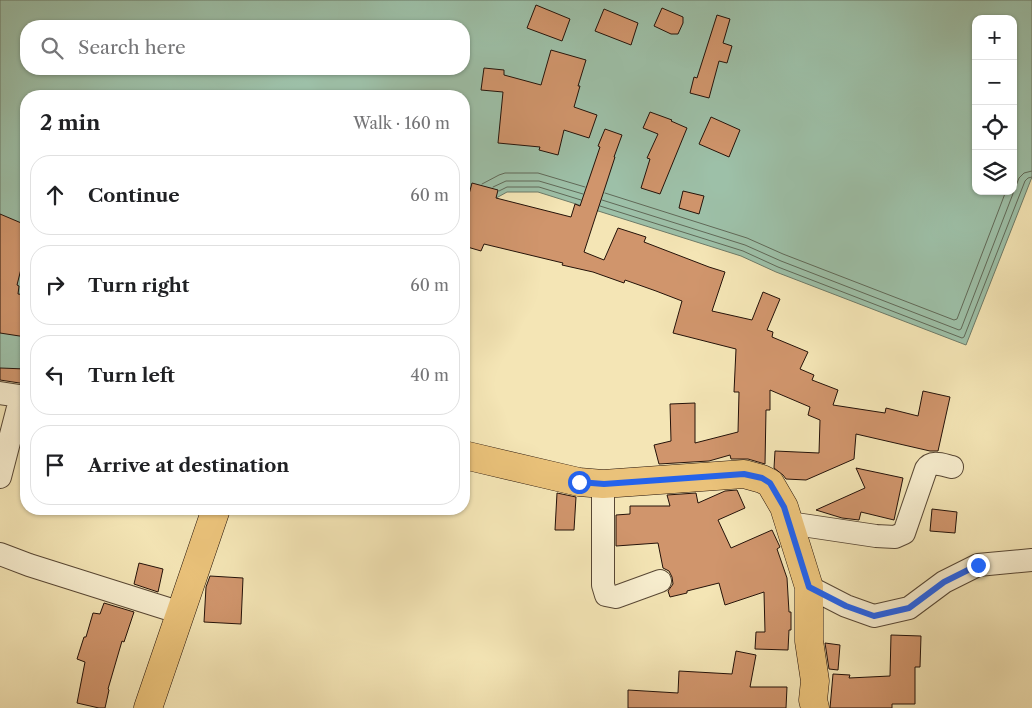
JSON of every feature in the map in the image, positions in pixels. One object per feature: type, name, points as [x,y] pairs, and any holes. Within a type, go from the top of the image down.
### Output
[{"type":"main road","points":[[470,457],[579,482],[604,484],[744,474],[762,478],[770,483],[784,507],[809,596],[809,641],[815,681],[814,700],[816,708]]},
{"type":"main road","points":[[148,708],[214,515]]},
{"type":"street","points":[[0,477],[16,395]]},
{"type":"street","points":[[789,523],[876,536],[900,536],[904,533],[928,465],[952,467]]},
{"type":"street","points":[[604,484],[603,586],[606,595],[616,597],[660,581]]},
{"type":"street","points":[[0,554],[181,613]]},
{"type":"street","points":[[809,596],[874,616],[909,608],[944,582],[978,565],[1032,560]]},
{"type":"water","points":[[0,0],[1032,0],[1032,177],[966,345],[776,272],[741,256],[538,192],[507,192],[482,206],[470,218],[470,90],[20,90],[20,380],[0,377]]},
{"type":"building","points":[[536,5],[570,19],[562,41],[527,28]]},
{"type":"building","points":[[662,8],[683,17],[683,23],[678,34],[671,34],[654,26]]},
{"type":"building","points":[[604,9],[638,23],[631,45],[595,31]]},
{"type":"building","points":[[717,15],[730,19],[723,43],[732,46],[727,63],[719,61],[709,98],[690,93],[694,77],[697,78]]},
{"type":"building","points":[[551,50],[586,60],[574,107],[597,115],[589,138],[564,130],[558,155],[539,150],[540,147],[498,143],[503,92],[481,90],[484,68],[504,70],[504,75],[541,85]]},
{"type":"building","points":[[650,112],[687,128],[660,194],[641,188],[650,159],[647,158],[658,134],[643,128]]},
{"type":"building","points":[[711,117],[740,130],[729,157],[699,144]]},
{"type":"building","points":[[605,129],[622,135],[584,252],[604,260],[618,228],[646,237],[644,242],[725,272],[712,311],[752,320],[763,292],[780,299],[767,330],[773,332],[772,337],[808,352],[800,369],[814,375],[812,380],[838,390],[833,405],[885,413],[886,408],[918,416],[923,391],[950,397],[938,451],[930,451],[856,434],[854,459],[806,480],[786,479],[774,468],[775,451],[819,453],[820,420],[808,415],[810,407],[770,390],[770,410],[766,410],[765,464],[748,459],[731,459],[730,455],[709,461],[659,464],[654,445],[671,441],[670,404],[695,403],[695,443],[738,432],[739,392],[734,392],[736,349],[673,333],[682,301],[656,291],[625,280],[624,283],[593,272],[562,265],[563,263],[484,244],[481,251],[470,248],[470,190],[472,183],[498,190],[496,198],[571,217],[575,204],[580,206],[600,147],[598,146]]},
{"type":"building","points":[[683,191],[704,196],[699,214],[679,208]]},
{"type":"building","points":[[0,214],[20,222],[20,273],[17,285],[19,286],[18,294],[20,294],[20,336],[0,333]]},
{"type":"building","points":[[0,368],[20,369],[20,383],[0,380]]},
{"type":"building","points":[[856,468],[903,478],[894,520],[861,512],[859,520],[842,518],[816,510],[865,488]]},
{"type":"building","points":[[737,490],[745,508],[718,520],[731,548],[772,530],[780,547],[777,549],[787,578],[789,612],[791,612],[788,650],[755,649],[756,632],[765,632],[764,592],[725,605],[719,583],[670,597],[668,591],[673,584],[672,577],[669,571],[663,568],[658,543],[616,546],[616,515],[630,514],[630,506],[670,506],[667,495],[696,493],[698,503],[725,491]]},
{"type":"building","points":[[557,493],[576,497],[574,530],[555,530]]},
{"type":"building","points":[[932,509],[957,512],[955,533],[930,531]]},
{"type":"building","points":[[139,563],[163,569],[158,592],[134,584]]},
{"type":"building","points":[[210,576],[243,578],[241,624],[204,622],[206,587]]},
{"type":"building","points":[[104,603],[134,612],[124,642],[122,641],[108,689],[105,708],[99,708],[77,703],[85,662],[77,659],[93,613],[100,614]]},
{"type":"building","points":[[891,635],[921,636],[920,667],[915,667],[915,704],[892,704],[892,708],[830,708],[833,674],[850,675],[849,678],[890,676]]},
{"type":"building","points":[[825,643],[840,645],[838,670],[829,669]]},
{"type":"building","points":[[736,651],[756,655],[750,687],[787,687],[786,708],[628,708],[628,690],[678,693],[679,671],[732,674]]},
{"type":"route","points":[[579,482],[604,484],[744,474],[762,478],[770,483],[784,507],[809,587],[846,606],[874,616],[909,608],[944,582],[978,565]]}]
